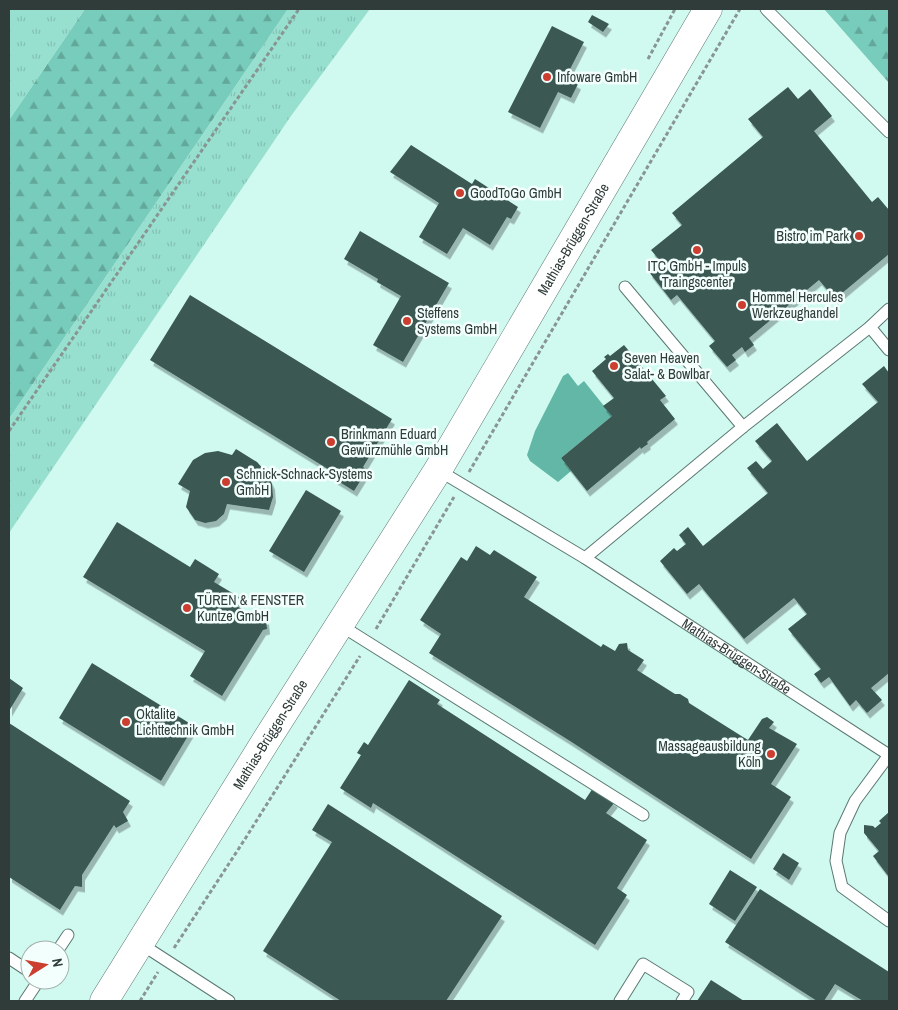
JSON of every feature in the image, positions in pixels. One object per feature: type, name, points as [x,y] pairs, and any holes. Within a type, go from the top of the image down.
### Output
[{"type":"street","name":"Mathias-Brüggen-Straße","points":[[104,1001],[267,739],[438,470],[708,9]]},
{"type":"lane","points":[[766,9],[889,132]]},
{"type":"lane","points":[[625,287],[743,427]]},
{"type":"lane","points":[[586,558],[743,427],[889,309]]},
{"type":"lane","points":[[870,326],[889,350]]},
{"type":"lane","name":"Mathias-Brüggen-Straße","points":[[438,470],[586,558],[889,755]]},
{"type":"lane","points":[[340,625],[643,815]]},
{"type":"lane","points":[[889,755],[856,801],[840,833],[836,862],[842,887],[889,921]]},
{"type":"lane","points":[[65,940],[68,935]]},
{"type":"lane","points":[[141,944],[229,1001]]},
{"type":"lane","points":[[9,958],[20,965]]},
{"type":"lane","points":[[620,1001],[643,964],[688,992],[682,1001]]},
{"type":"lane","points":[[25,1001],[32,990]]},
{"type":"path","points":[[9,432],[299,9]]},
{"type":"path","points":[[646,63],[675,9]]},
{"type":"shaded area","points":[[370,9],[824,9],[889,83],[889,1001],[9,1001],[9,533],[291,116]]},
{"type":"shaded area","points":[[568,373],[578,386],[584,381],[612,416],[561,458],[571,471],[558,482],[530,461],[527,455],[535,431],[563,376]]},
{"type":"green space","points":[[9,9],[85,9],[9,120]]},
{"type":"green space","points":[[85,9],[288,9],[9,419],[9,120]]},
{"type":"green space","points":[[288,9],[370,9],[291,116],[9,533],[9,419]]},
{"type":"green space","points":[[824,9],[889,9],[889,83]]},
{"type":"building","points":[[592,15],[609,24],[603,32],[588,22]]},
{"type":"building","points":[[552,26],[584,42],[566,77],[578,84],[571,98],[558,92],[540,128],[508,112]]},
{"type":"building","points":[[788,87],[798,99],[810,89],[832,116],[814,131],[872,202],[878,197],[889,210],[889,254],[835,299],[819,280],[749,338],[754,345],[745,352],[742,347],[732,355],[736,360],[727,367],[709,346],[715,341],[677,295],[671,300],[649,272],[661,262],[651,250],[682,225],[672,213],[763,137],[748,119]]},
{"type":"building","name":"GoodToGo GmbH","points":[[411,145],[472,184],[475,179],[518,207],[511,219],[507,217],[490,245],[463,228],[447,254],[419,237],[439,203],[390,172]]},
{"type":"building","name":"Steffens Systems GmbH","points":[[360,231],[449,283],[403,362],[373,345],[401,296],[377,282],[378,279],[344,259]]},
{"type":"building","points":[[190,295],[392,419],[363,467],[367,470],[354,491],[333,478],[336,474],[150,360]]},
{"type":"building","points":[[624,345],[666,396],[660,400],[675,419],[647,442],[648,444],[641,449],[640,447],[587,491],[561,458],[612,416],[603,406],[614,398],[592,371],[606,359],[604,357],[608,354],[610,356]]},
{"type":"building","points":[[884,366],[889,373],[889,673],[871,688],[882,700],[867,713],[856,700],[850,706],[829,677],[821,683],[814,674],[821,669],[788,629],[807,614],[794,598],[744,639],[699,584],[687,594],[660,561],[674,548],[677,551],[686,544],[679,535],[688,527],[703,546],[768,493],[747,468],[756,461],[763,469],[772,461],[755,441],[777,423],[807,461],[878,402],[862,384]]},
{"type":"building","points":[[236,449],[257,462],[266,472],[272,484],[273,497],[269,510],[227,504],[224,514],[216,521],[205,523],[195,520],[186,507],[190,491],[178,484],[193,460],[205,453],[218,451],[232,455]]},
{"type":"building","points":[[306,490],[341,511],[304,572],[269,551]]},
{"type":"building","points":[[117,522],[190,567],[195,559],[219,574],[214,582],[239,597],[235,605],[260,620],[266,619],[267,629],[263,630],[222,696],[190,676],[205,651],[83,577]]},
{"type":"building","points":[[476,546],[490,555],[494,550],[537,577],[524,597],[601,647],[603,644],[615,651],[619,644],[627,643],[628,650],[644,660],[637,670],[675,694],[680,694],[688,699],[689,703],[743,737],[748,740],[762,719],[767,717],[774,722],[769,728],[797,744],[771,784],[791,797],[751,859],[570,741],[429,653],[441,634],[420,620],[461,557],[467,561]]},
{"type":"building","name":"Oktalite Lichttechnik GmbH","points":[[92,663],[194,726],[161,781],[59,718]]},
{"type":"building","points":[[9,678],[23,688],[9,711]]},
{"type":"building","points":[[409,680],[440,700],[437,704],[585,800],[593,788],[615,802],[606,813],[647,840],[617,888],[627,895],[595,945],[373,803],[371,808],[340,788],[361,755],[357,753],[364,742],[368,745]]},
{"type":"building","points":[[9,723],[130,801],[123,812],[128,821],[116,828],[114,825],[82,875],[82,887],[75,886],[60,910],[9,877]]},
{"type":"building","points":[[328,804],[502,916],[446,1001],[341,1001],[263,951],[332,842],[312,830]]},
{"type":"building","points":[[889,812],[889,877],[873,856],[879,851],[864,833],[864,825],[875,828],[881,823],[879,821]]},
{"type":"building","points":[[783,853],[799,863],[789,880],[773,869]]},
{"type":"building","points":[[730,870],[757,887],[735,921],[709,904]]},
{"type":"building","points":[[760,889],[889,972],[889,1001],[863,1001],[835,984],[824,1001],[817,1001],[725,942]]},
{"type":"building","points":[[711,980],[744,1001],[697,1001]]},
{"type":"place","name":"Infoware GmbH","points":[[547,77]]},
{"type":"place","name":"GoodToGo GmbH","points":[[460,193]]},
{"type":"place","name":"Bistro im Park","points":[[859,236]]},
{"type":"place","name":"ITC GmbH - Impuls Traingscenter","points":[[697,250]]},
{"type":"place","name":"Hommel Hercules Werkzeughandel","points":[[742,305]]},
{"type":"place","name":"Steffens Systems GmbH","points":[[407,321]]},
{"type":"place","name":"Seven Heaven Salat- & Bowlbar","points":[[614,366]]},
{"type":"place","name":"Brinkmann Eduard Gewürzmühle GmbH","points":[[331,442]]},
{"type":"place","name":"Schnick-Schnack-Systems GmbH","points":[[226,482]]},
{"type":"place","name":"TÜREN & FENSTER Kuntze GmbH","points":[[187,608]]},
{"type":"place","name":"Oktalite Lichttechnik GmbH","points":[[126,722]]},
{"type":"place","name":"Massageausbildung Köln","points":[[771,754]]}]
